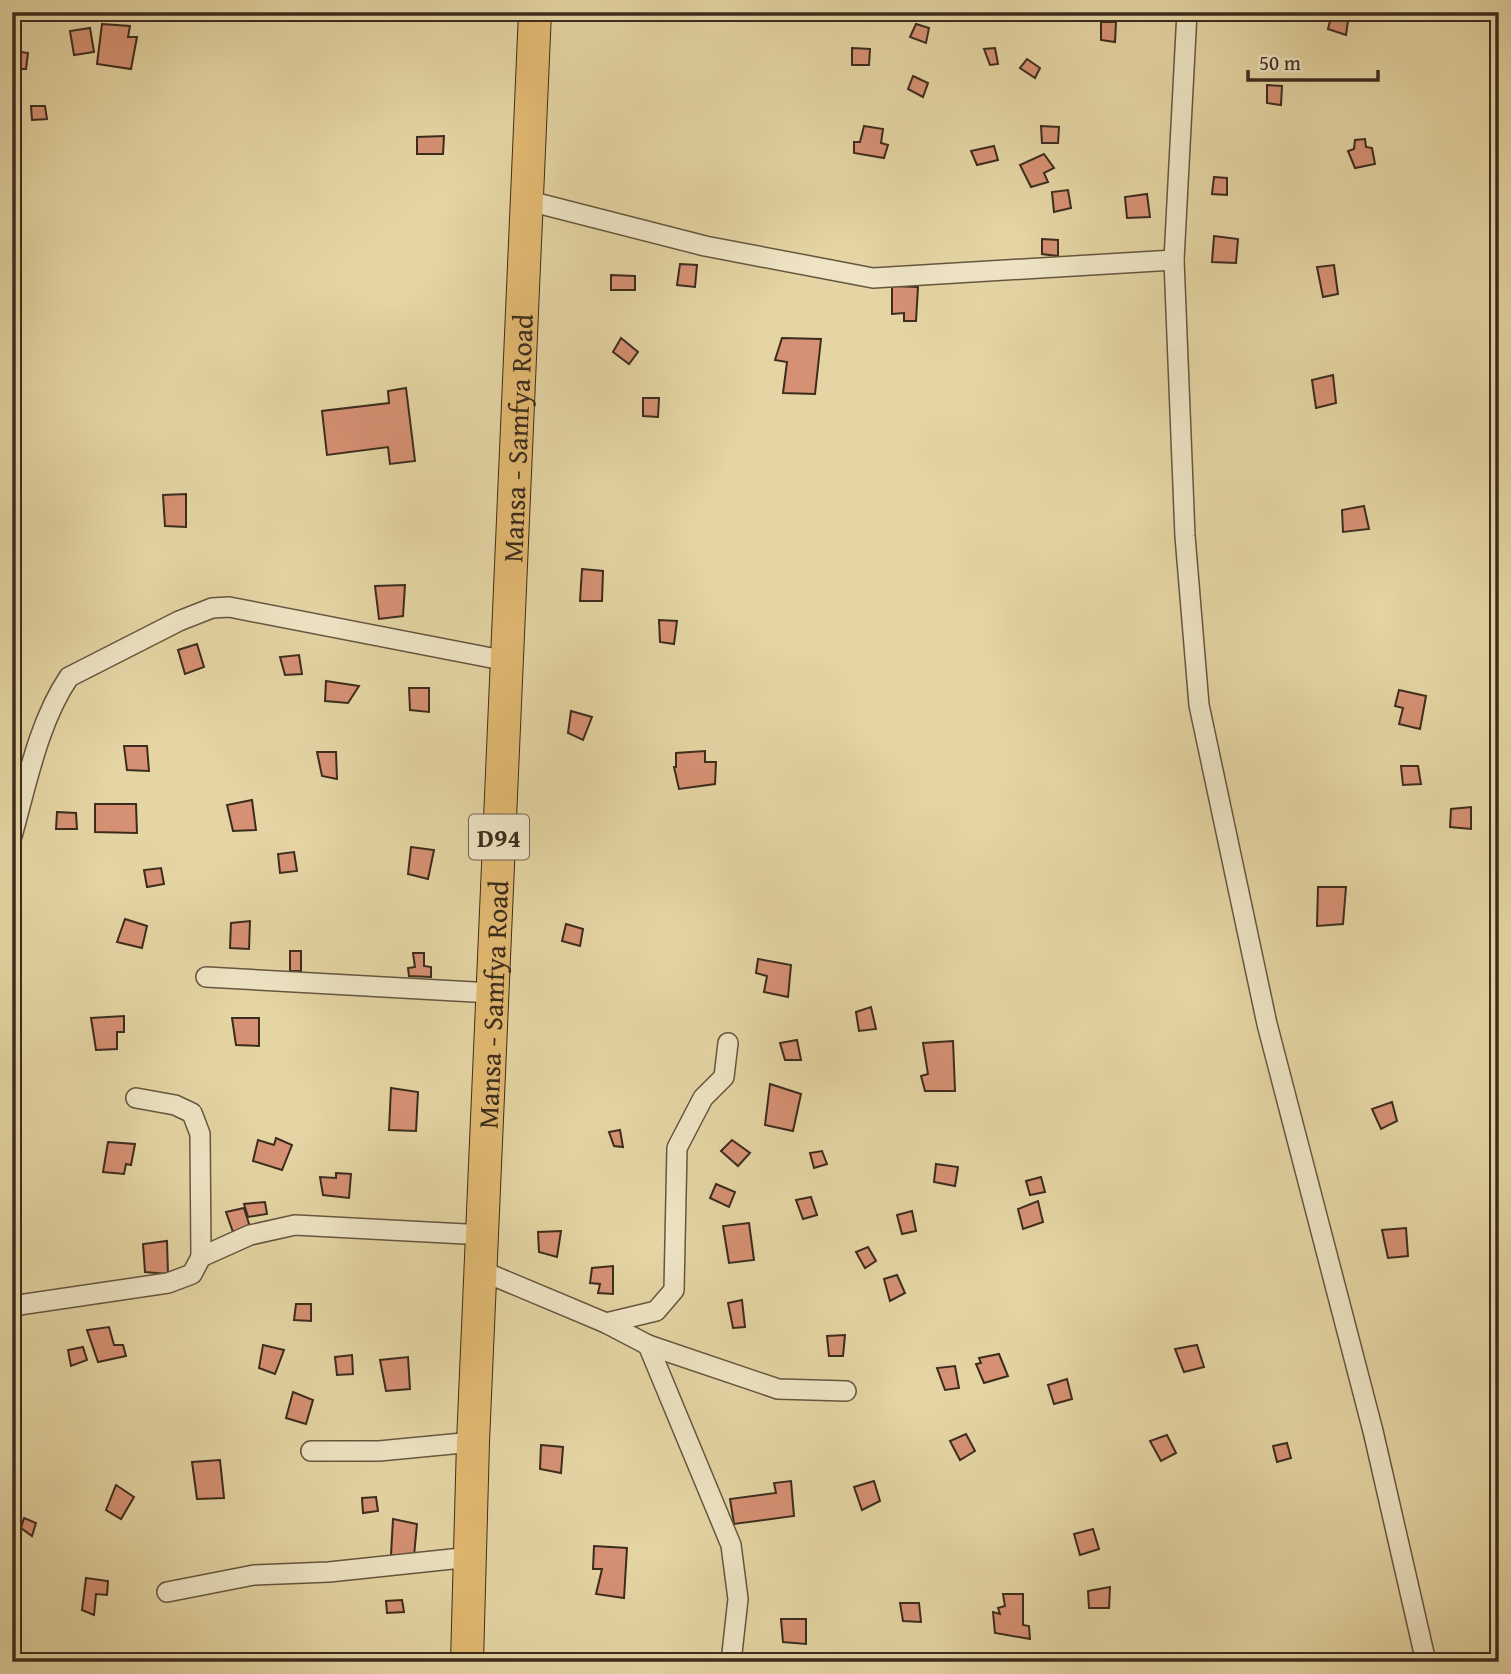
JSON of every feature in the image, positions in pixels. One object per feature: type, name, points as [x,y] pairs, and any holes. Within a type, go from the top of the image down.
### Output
[{"type":"main road","name":"Mansa - Samfya Road","points":[[467,1662],[473,1442],[529,201],[535,12]]},
{"type":"street","points":[[1187,12],[1174,260],[1185,536],[1199,705],[1268,1024],[1373,1431],[1426,1662]]},
{"type":"street","points":[[529,201],[705,246],[873,278],[1174,260]]},
{"type":"street","points":[[12,836],[40,740],[58,694],[69,677],[179,621],[212,608],[229,607],[284,615],[507,661]]},
{"type":"street","points":[[206,977],[492,993]]},
{"type":"street","points":[[606,1323],[656,1311],[674,1290],[677,1148],[703,1098],[724,1077],[728,1044]]},
{"type":"street","points":[[12,1306],[168,1283],[192,1273],[201,1257],[200,1135],[192,1113],[175,1105],[136,1098]]},
{"type":"street","points":[[201,1257],[250,1236],[295,1225],[484,1235]]},
{"type":"street","points":[[482,1271],[606,1323],[648,1345],[778,1389],[846,1391]]},
{"type":"street","points":[[648,1345],[731,1545],[738,1599],[731,1662]]},
{"type":"street","points":[[311,1451],[379,1451],[473,1442]]},
{"type":"street","points":[[167,1592],[254,1575],[329,1572],[471,1557]]},
{"type":"building","points":[[671,12],[706,12],[705,18],[671,15]]},
{"type":"building","points":[[1081,12],[1115,12],[1115,21],[1081,17]]},
{"type":"building","points":[[1331,17],[1348,21],[1346,35],[1328,29]]},
{"type":"building","points":[[1101,22],[1116,22],[1115,42],[1101,40]]},
{"type":"building","points":[[102,24],[130,26],[128,37],[137,37],[131,69],[97,64]]},
{"type":"building","points":[[916,24],[929,28],[926,43],[910,37]]},
{"type":"building","points":[[90,28],[94,52],[74,55],[70,31]]},
{"type":"building","points":[[852,48],[870,49],[869,65],[852,65]]},
{"type":"building","points":[[995,48],[998,64],[990,65],[984,49]]},
{"type":"building","points":[[14,51],[28,53],[26,69],[12,69]]},
{"type":"building","points":[[1027,59],[1040,68],[1035,78],[1020,68]]},
{"type":"building","points":[[913,76],[928,83],[923,97],[908,89]]},
{"type":"building","points":[[1267,85],[1282,86],[1281,105],[1267,103]]},
{"type":"building","points":[[31,106],[45,106],[47,119],[32,120]]},
{"type":"building","points":[[864,126],[883,129],[881,143],[888,145],[884,158],[854,153],[854,142],[860,142]]},
{"type":"building","points":[[1041,126],[1059,127],[1058,143],[1042,143]]},
{"type":"building","points":[[444,136],[443,154],[417,154],[417,137]]},
{"type":"building","points":[[1365,139],[1366,147],[1372,148],[1375,164],[1355,168],[1348,151],[1354,149],[1355,140]]},
{"type":"building","points":[[994,146],[998,160],[977,165],[971,151]]},
{"type":"building","points":[[1044,154],[1054,168],[1044,173],[1048,182],[1031,187],[1020,165]]},
{"type":"building","points":[[1214,177],[1227,178],[1227,195],[1212,194]]},
{"type":"building","points":[[1068,190],[1071,208],[1054,212],[1052,192]]},
{"type":"building","points":[[1147,194],[1150,217],[1127,218],[1125,197]]},
{"type":"building","points":[[1214,236],[1238,239],[1236,263],[1212,262]]},
{"type":"building","points":[[1042,239],[1058,240],[1058,256],[1042,254]]},
{"type":"building","points":[[680,264],[697,265],[695,287],[677,285]]},
{"type":"building","points":[[1334,265],[1338,294],[1323,297],[1317,267]]},
{"type":"building","points":[[611,275],[635,276],[635,290],[611,290]]},
{"type":"building","points":[[892,286],[918,287],[916,321],[904,321],[904,313],[892,314]]},
{"type":"building","points":[[621,338],[638,352],[629,364],[613,352]]},
{"type":"building","points":[[782,338],[821,339],[815,394],[783,393],[787,362],[775,360]]},
{"type":"building","points":[[1333,375],[1336,403],[1316,408],[1312,380]]},
{"type":"building","points":[[406,388],[415,461],[390,464],[388,447],[327,455],[322,411],[389,403],[388,391]]},
{"type":"building","points":[[643,398],[659,398],[658,417],[643,416]]},
{"type":"building","points":[[186,494],[186,527],[165,526],[163,495]]},
{"type":"building","points":[[1364,506],[1369,529],[1343,532],[1342,510]]},
{"type":"building","points":[[582,569],[603,571],[602,601],[580,601]]},
{"type":"building","points":[[405,585],[403,616],[379,619],[375,586]]},
{"type":"building","points":[[659,620],[677,621],[674,644],[660,642]]},
{"type":"building","points":[[197,644],[204,667],[185,674],[178,650]]},
{"type":"building","points":[[299,655],[302,674],[285,675],[280,657]]},
{"type":"building","points":[[326,681],[359,686],[348,703],[325,701]]},
{"type":"building","points":[[409,688],[429,688],[429,712],[410,710]]},
{"type":"building","points":[[1399,690],[1426,696],[1420,729],[1399,724],[1403,708],[1395,706]]},
{"type":"building","points":[[571,711],[592,717],[583,740],[568,733]]},
{"type":"building","points":[[124,746],[147,746],[149,771],[127,770]]},
{"type":"building","points":[[705,751],[705,762],[716,762],[715,784],[679,789],[674,767],[676,753]]},
{"type":"building","points":[[317,752],[336,752],[337,779],[322,776]]},
{"type":"building","points":[[1401,766],[1418,766],[1421,784],[1403,785]]},
{"type":"building","points":[[252,800],[256,830],[233,831],[227,805]]},
{"type":"building","points":[[95,804],[136,804],[137,833],[95,832]]},
{"type":"building","points":[[1471,807],[1471,829],[1450,827],[1451,809]]},
{"type":"building","points":[[57,812],[76,813],[77,829],[56,829]]},
{"type":"building","points":[[411,847],[434,850],[428,879],[408,874]]},
{"type":"building","points":[[294,852],[297,871],[280,873],[278,854]]},
{"type":"building","points":[[161,868],[164,884],[147,887],[144,870]]},
{"type":"building","points":[[1318,887],[1346,887],[1343,924],[1317,926]]},
{"type":"building","points":[[125,919],[147,926],[142,948],[117,942]]},
{"type":"building","points":[[250,921],[249,949],[230,948],[231,923]]},
{"type":"building","points":[[566,924],[583,929],[580,946],[562,941]]},
{"type":"building","points":[[290,951],[301,951],[301,971],[290,971]]},
{"type":"building","points":[[413,953],[424,953],[424,966],[431,967],[431,977],[409,976],[408,968],[415,967]]},
{"type":"building","points":[[758,959],[791,965],[788,997],[764,992],[767,976],[756,973]]},
{"type":"building","points":[[871,1007],[876,1029],[859,1031],[856,1012]]},
{"type":"building","points":[[124,1016],[124,1032],[117,1032],[117,1049],[96,1050],[91,1018]]},
{"type":"building","points":[[232,1018],[259,1018],[259,1046],[236,1045]]},
{"type":"building","points":[[797,1040],[801,1060],[785,1060],[780,1043]]},
{"type":"building","points":[[953,1041],[955,1091],[925,1091],[921,1076],[928,1074],[923,1043]]},
{"type":"building","points":[[770,1084],[801,1094],[793,1131],[765,1125]]},
{"type":"building","points":[[391,1088],[418,1092],[416,1131],[389,1130]]},
{"type":"building","points":[[1392,1102],[1397,1121],[1381,1129],[1372,1109]]},
{"type":"building","points":[[620,1130],[623,1147],[614,1146],[609,1132]]},
{"type":"building","points":[[276,1138],[292,1145],[282,1170],[253,1161],[258,1140],[274,1145]]},
{"type":"building","points":[[732,1140],[750,1153],[738,1166],[721,1151]]},
{"type":"building","points":[[108,1142],[135,1144],[131,1165],[126,1164],[124,1174],[103,1172]]},
{"type":"building","points":[[822,1151],[827,1164],[814,1168],[810,1153]]},
{"type":"building","points":[[936,1164],[958,1167],[955,1186],[934,1182]]},
{"type":"building","points":[[336,1173],[351,1174],[349,1198],[323,1195],[320,1177],[336,1178]]},
{"type":"building","points":[[1041,1177],[1045,1192],[1030,1195],[1026,1181]]},
{"type":"building","points":[[716,1184],[735,1192],[729,1207],[710,1198]]},
{"type":"building","points":[[811,1197],[817,1215],[803,1219],[796,1200]]},
{"type":"building","points":[[1038,1201],[1043,1222],[1023,1229],[1018,1209]]},
{"type":"building","points":[[265,1202],[267,1214],[248,1217],[244,1204]]},
{"type":"building","points":[[244,1208],[250,1227],[233,1232],[226,1212]]},
{"type":"building","points":[[912,1211],[916,1231],[902,1234],[897,1215]]},
{"type":"building","points":[[749,1223],[754,1260],[729,1263],[723,1226]]},
{"type":"building","points":[[1406,1228],[1408,1256],[1388,1258],[1382,1230]]},
{"type":"building","points":[[561,1231],[557,1257],[539,1252],[538,1232]]},
{"type":"building","points":[[167,1241],[168,1274],[145,1272],[143,1244]]},
{"type":"building","points":[[868,1247],[876,1261],[865,1268],[856,1252]]},
{"type":"building","points":[[613,1266],[613,1294],[598,1293],[600,1284],[590,1283],[592,1268]]},
{"type":"building","points":[[897,1275],[905,1293],[890,1301],[884,1279]]},
{"type":"building","points":[[742,1300],[745,1327],[733,1328],[728,1303]]},
{"type":"building","points":[[296,1304],[311,1304],[311,1321],[294,1320]]},
{"type":"building","points":[[109,1327],[114,1345],[123,1345],[126,1356],[98,1362],[87,1330]]},
{"type":"building","points":[[845,1335],[843,1356],[829,1356],[827,1336]]},
{"type":"building","points":[[263,1345],[284,1350],[275,1374],[259,1368]]},
{"type":"building","points":[[1197,1345],[1204,1367],[1184,1372],[1175,1349]]},
{"type":"building","points":[[83,1347],[87,1360],[71,1366],[68,1350]]},
{"type":"building","points":[[999,1354],[1008,1376],[984,1383],[976,1364],[981,1363],[979,1358]]},
{"type":"building","points":[[352,1355],[353,1374],[337,1375],[335,1357]]},
{"type":"building","points":[[408,1357],[410,1389],[386,1391],[380,1360]]},
{"type":"building","points":[[955,1366],[959,1388],[945,1390],[937,1368]]},
{"type":"building","points":[[1067,1379],[1072,1399],[1054,1404],[1048,1385]]},
{"type":"building","points":[[293,1392],[313,1400],[306,1424],[286,1418]]},
{"type":"building","points":[[966,1434],[975,1451],[960,1460],[950,1441]]},
{"type":"building","points":[[1167,1435],[1176,1453],[1161,1461],[1150,1441]]},
{"type":"building","points":[[1287,1443],[1291,1458],[1277,1462],[1273,1446]]},
{"type":"building","points":[[541,1445],[563,1447],[561,1473],[540,1469]]},
{"type":"building","points":[[220,1460],[224,1498],[197,1499],[192,1462]]},
{"type":"building","points":[[791,1481],[794,1516],[734,1524],[730,1499],[776,1493],[774,1483]]},
{"type":"building","points":[[874,1481],[880,1501],[862,1510],[854,1487]]},
{"type":"building","points":[[116,1485],[134,1497],[121,1519],[106,1510]]},
{"type":"building","points":[[376,1497],[378,1511],[363,1513],[362,1498]]},
{"type":"building","points":[[24,1518],[36,1523],[32,1536],[21,1528]]},
{"type":"building","points":[[393,1519],[417,1524],[414,1556],[391,1555]]},
{"type":"building","points":[[1093,1529],[1099,1549],[1080,1555],[1074,1534]]},
{"type":"building","points":[[594,1546],[627,1548],[624,1598],[596,1594],[602,1569],[593,1569]]},
{"type":"building","points":[[86,1578],[108,1581],[107,1595],[96,1594],[94,1615],[82,1610]]},
{"type":"building","points":[[1110,1587],[1109,1608],[1089,1608],[1088,1591]]},
{"type":"building","points":[[1003,1594],[1023,1594],[1023,1625],[1029,1626],[1030,1639],[995,1633],[993,1612],[1000,1614],[998,1608],[1005,1606]]},
{"type":"building","points":[[402,1600],[404,1612],[387,1613],[386,1601]]},
{"type":"building","points":[[900,1603],[919,1603],[921,1622],[903,1621]]},
{"type":"building","points":[[781,1619],[806,1619],[806,1644],[783,1642]]},
{"type":"building","points":[[403,1654],[404,1662],[378,1662],[377,1656]]}]
